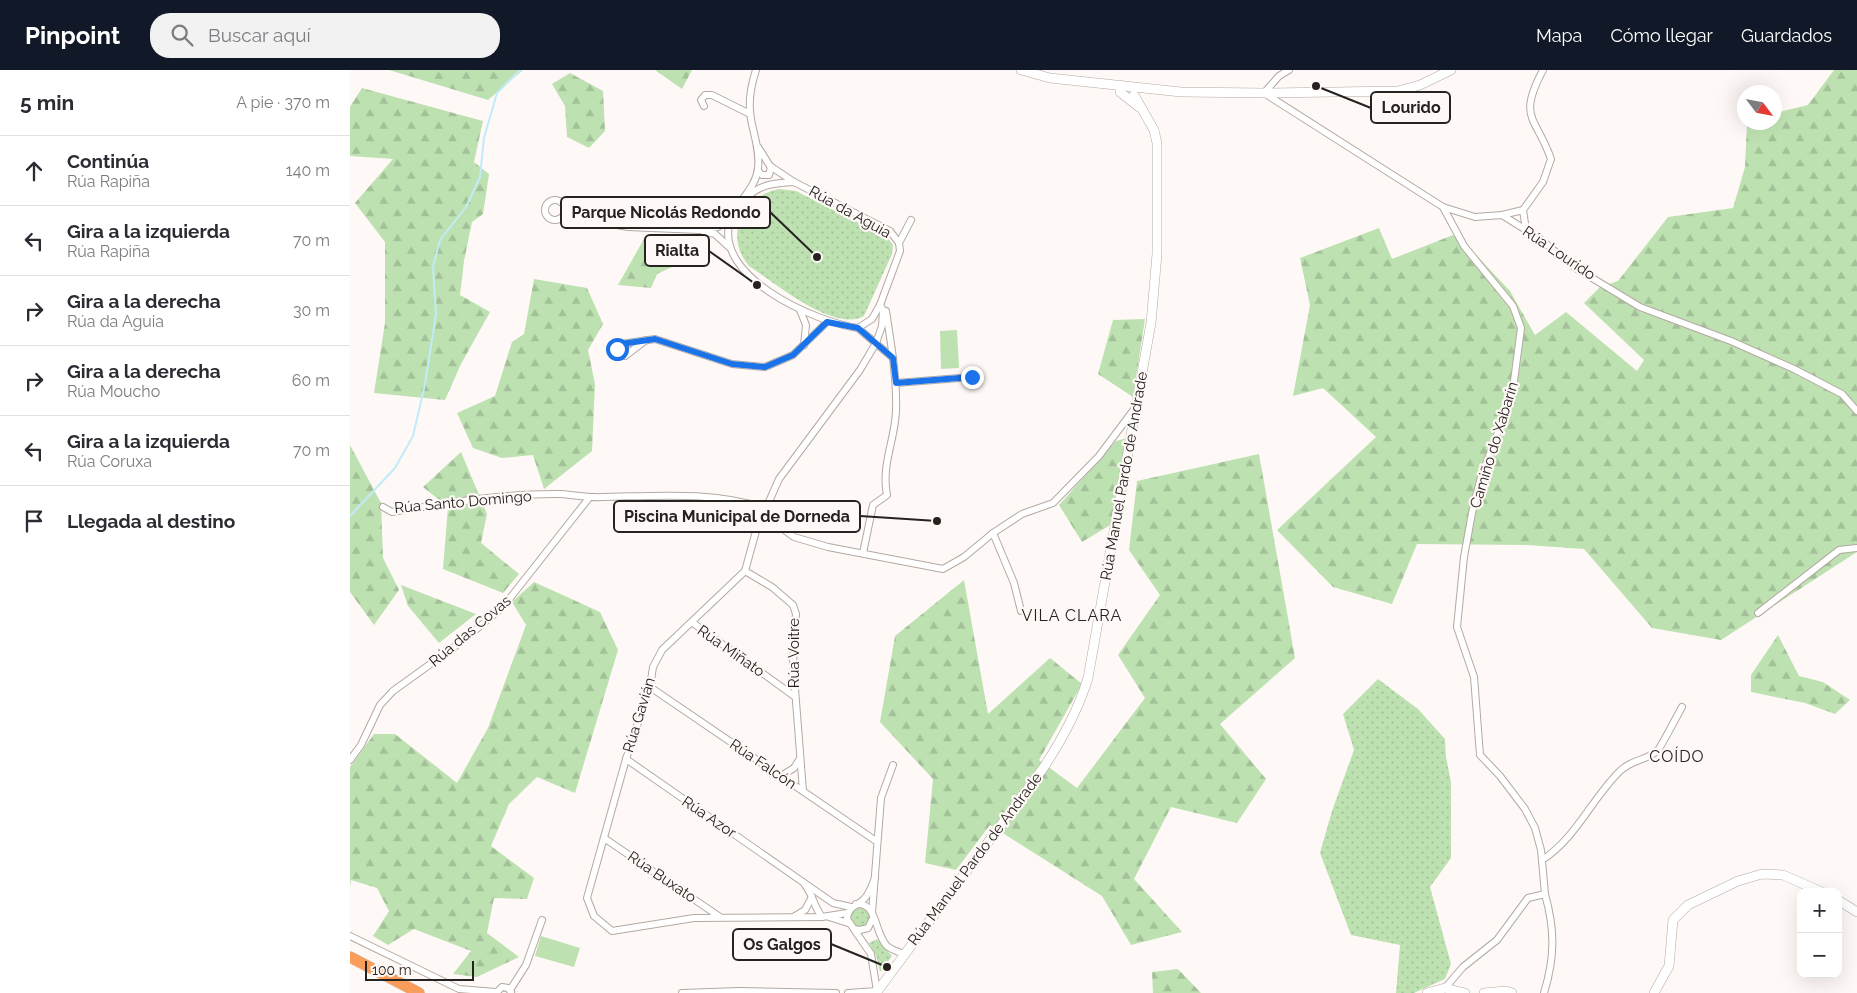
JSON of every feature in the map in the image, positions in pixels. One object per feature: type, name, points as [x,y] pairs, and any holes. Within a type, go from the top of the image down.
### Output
[{"type":"highway","points":[[350,957],[419,993]]},
{"type":"street","name":"Rúa da Aguia","points":[[729,247],[730,222],[758,171],[758,146],[750,114],[751,95],[756,70]]},
{"type":"street","points":[[1021,70],[1038,76],[1120,85],[1131,93]]},
{"type":"street","points":[[1264,93],[1278,73],[1289,70]]},
{"type":"street","points":[[1120,85],[1120,92],[1131,93],[1398,91],[1420,85],[1452,70]]},
{"type":"street","points":[[1526,230],[1524,210],[1543,182],[1551,159],[1530,115],[1531,98],[1543,70]]},
{"type":"street","name":"Rúa Manuel Pardo de Andrade","points":[[879,992],[905,954],[1044,767],[1064,736],[1080,704],[1088,678],[1151,323],[1158,254],[1157,143],[1148,118],[1131,93]]},
{"type":"street","points":[[1264,93],[1443,207],[1475,217],[1502,215],[1524,210]]},
{"type":"street","points":[[704,106],[701,100],[705,95],[712,95],[750,114]]},
{"type":"street","name":"Rúa da Aguia","points":[[758,146],[771,167],[794,182],[890,231],[899,243],[900,251],[880,305],[872,319],[858,328]]},
{"type":"street","points":[[758,171],[762,175],[769,175],[771,167]]},
{"type":"street","name":"Rúa da Aguia","points":[[739,204],[756,189],[772,184],[794,182]]},
{"type":"street","points":[[591,220],[574,212],[561,201],[550,201],[544,208],[547,218],[554,220],[591,220],[628,227],[699,230],[716,234],[729,247],[736,262],[750,276],[800,310],[827,322],[858,328],[893,358]]},
{"type":"street","points":[[559,220],[565,213],[564,205],[561,201]]},
{"type":"street","points":[[699,230],[718,227],[739,204]]},
{"type":"street","name":"Camiño do Xabarín","points":[[1443,207],[1464,246],[1513,306],[1521,328],[1512,396],[1481,477],[1472,513],[1464,557],[1457,627],[1474,677],[1480,755],[1500,776],[1525,809],[1535,828],[1554,937],[1551,972],[1544,993]]},
{"type":"street","name":"Rúa Lourido","points":[[1502,215],[1526,230],[1574,267],[1640,307],[1731,341],[1794,369],[1842,394],[1857,411]]},
{"type":"street","points":[[899,243],[911,220]]},
{"type":"street","points":[[863,553],[873,505],[887,495],[885,470],[896,413],[896,383],[883,297]]},
{"type":"street","name":"Rúa da Aguia","points":[[876,343],[882,326],[882,310],[880,305]]},
{"type":"street","points":[[800,310],[806,325],[804,344]]},
{"type":"street","points":[[646,340],[622,357],[617,353],[618,347],[621,344],[646,340],[663,340],[732,364],[765,367],[793,355],[827,322]]},
{"type":"street","name":"Rúa Gavián","points":[[848,923],[825,917],[720,917],[694,918],[612,932],[594,916],[587,898],[626,760],[650,687],[652,667],[662,650],[745,571],[764,508],[779,479],[860,370],[876,343]]},
{"type":"street","points":[[896,383],[972,377]]},
{"type":"street","points":[[764,508],[766,517],[794,537],[828,547],[943,569],[964,557],[993,533],[1022,514],[1053,503],[1099,456],[1137,405]]},
{"type":"street","name":"Rúa Santo Domingo","points":[[383,507],[392,512],[504,497],[562,494],[589,498],[689,495],[743,501],[764,508]]},
{"type":"street","name":"Rúa das Covas","points":[[350,760],[361,745],[380,705],[393,691],[461,642],[503,607],[589,498]]},
{"type":"street","points":[[993,533],[1014,583],[1021,611]]},
{"type":"street","points":[[1758,613],[1814,567],[1839,550],[1857,548]]},
{"type":"street","name":"Rúa Voitre","points":[[745,571],[772,588],[793,605],[796,614],[792,663],[803,791]]},
{"type":"street","name":"Rúa Miñato","points":[[692,623],[794,696]]},
{"type":"street","name":"Rúa Falcón","points":[[650,687],[876,841]]},
{"type":"street","points":[[1542,860],[1561,846],[1618,772],[1632,761],[1645,758],[1660,749],[1682,707]]},
{"type":"street","name":"Rúa Azor","points":[[626,760],[833,903],[851,908]]},
{"type":"street","points":[[782,776],[794,768],[799,760]]},
{"type":"street","points":[[893,765],[881,798],[876,841],[873,916],[878,934],[886,945],[892,950],[905,954]]},
{"type":"street","name":"Rúa Buxato","points":[[604,838],[720,917]]},
{"type":"street","name":"Rúa Azor","points":[[793,874],[808,888],[815,909],[825,917]]},
{"type":"street","points":[[1654,993],[1669,966],[1674,920],[1688,904],[1738,881],[1762,874],[1783,875],[1813,888]]},
{"type":"street","points":[[848,993],[879,992],[871,954],[848,923],[851,908],[863,900],[870,890],[874,878]]},
{"type":"street","points":[[1445,988],[1464,967],[1497,940],[1528,898],[1545,894]]},
{"type":"street","points":[[794,916],[805,910],[812,897]]},
{"type":"street","points":[[1842,903],[1857,912]]},
{"type":"street","points":[[851,908],[864,904],[873,916]]},
{"type":"street","name":"Rúa Gavián","points":[[825,917],[851,908]]},
{"type":"street","points":[[854,929],[868,928],[873,916]]},
{"type":"street","points":[[350,936],[459,989],[496,993],[502,987],[511,991],[526,965],[542,920]]},
{"type":"street","points":[[1427,993],[1445,988],[1465,993]]},
{"type":"street","points":[[682,993],[740,991],[836,993]]},
{"type":"street","points":[[1484,993],[1506,991],[1512,993]]},
{"type":"green space","points":[[389,70],[523,70],[488,100]]},
{"type":"green space","points":[[655,70],[692,70],[682,89]]},
{"type":"green space","points":[[1834,70],[1857,70],[1857,552],[1721,640],[1652,628],[1584,549],[1527,545],[1417,544],[1392,604],[1333,587],[1277,530],[1376,437],[1323,388],[1293,396],[1310,305],[1300,258],[1379,228],[1392,259],[1453,235],[1479,258],[1510,291],[1535,335],[1566,312],[1637,371],[1644,360],[1584,303],[1600,287],[1618,281],[1668,217],[1733,208],[1745,167],[1747,130],[1782,130],[1782,111],[1808,105]]},
{"type":"green space","points":[[570,73],[603,91],[605,131],[589,148],[567,137],[565,106],[552,84]]},
{"type":"green space","points":[[362,88],[483,121],[474,162],[489,174],[483,214],[472,222],[464,261],[460,295],[490,312],[461,364],[445,400],[374,393],[385,323],[385,242],[355,203],[393,159],[350,156],[350,107]]},
{"type":"green space","points":[[779,189],[796,191],[887,237],[893,245],[892,254],[864,316],[852,319],[837,318],[821,312],[789,294],[749,266],[741,254],[738,242],[738,230],[741,219],[755,200],[766,193]]},
{"type":"green space","points":[[645,237],[698,239],[691,258],[657,274],[651,288],[618,285]]},
{"type":"green space","points":[[534,279],[587,288],[603,324],[588,350],[595,384],[592,451],[544,489],[533,455],[502,458],[473,448],[457,413],[495,396],[512,342],[524,334]]},
{"type":"green space","points":[[1145,319],[1133,397],[1098,374],[1113,320]]},
{"type":"green space","points":[[957,330],[959,368],[941,369],[940,331]]},
{"type":"green space","points":[[1127,438],[1112,524],[1082,542],[1059,505],[1116,441]]},
{"type":"green space","points":[[350,445],[381,503],[383,558],[399,590],[374,625],[350,592]]},
{"type":"green space","points":[[461,452],[487,514],[481,543],[519,574],[503,593],[443,569],[448,507],[423,487]]},
{"type":"green space","points":[[1259,454],[1295,658],[1220,724],[1266,779],[1237,823],[1171,807],[1134,879],[1182,932],[1131,945],[1102,896],[990,825],[956,870],[925,863],[933,779],[880,722],[895,636],[964,580],[988,714],[1050,658],[1082,684],[1039,760],[1077,788],[1145,698],[1118,655],[1160,595],[1129,550],[1137,481]]},
{"type":"green space","points":[[534,582],[600,612],[618,650],[575,793],[537,777],[509,804],[491,846],[534,878],[527,899],[494,898],[487,933],[519,957],[477,977],[453,974],[471,951],[414,929],[388,945],[373,936],[389,911],[377,888],[351,880],[350,888],[350,767],[374,734],[395,734],[457,783],[488,728],[526,625],[512,602]]},
{"type":"green space","points":[[401,585],[476,614],[439,643],[408,606]]},
{"type":"green space","points":[[1778,635],[1799,676],[1823,682],[1850,700],[1835,714],[1805,703],[1751,692],[1751,675]]},
{"type":"green space","points":[[1378,679],[1418,709],[1445,739],[1451,782],[1451,858],[1430,887],[1451,964],[1445,979],[1414,993],[1396,993],[1400,945],[1351,935],[1320,853],[1332,811],[1354,750],[1343,714]]},
{"type":"green space","points":[[860,907],[867,910],[870,917],[867,924],[860,927],[853,924],[850,917],[853,910]]},
{"type":"green space","points":[[541,936],[580,948],[574,967],[535,956]]},
{"type":"green space","points":[[877,939],[892,956],[880,972],[876,955],[869,943]]},
{"type":"green space","points":[[1178,969],[1201,993],[1153,993],[1152,972]]},
{"type":"waterway","points":[[350,516],[395,468],[413,436],[425,384],[436,314],[433,267],[440,240],[466,207],[480,177],[484,138],[497,93],[520,70]]},
{"type":"place","name":"Lourido","points":[[1316,86]]},
{"type":"place","name":"Parque Nicolás Redondo","points":[[817,257]]},
{"type":"place","name":"Rialta","points":[[757,285]]},
{"type":"place","name":"Piscina Municipal de Dorneda","points":[[937,521]]},
{"type":"place","name":"Os Galgos","points":[[887,967]]},
{"type":"district","name":"VILA CLARA","points":[[1072,615]]},
{"type":"district","name":"COÍDO","points":[[1677,756]]},
{"type":"route","points":[[617,349],[621,344],[655,339],[695,350],[732,364],[765,367],[793,355],[827,322],[858,328],[893,358],[896,383],[972,377]]}]
